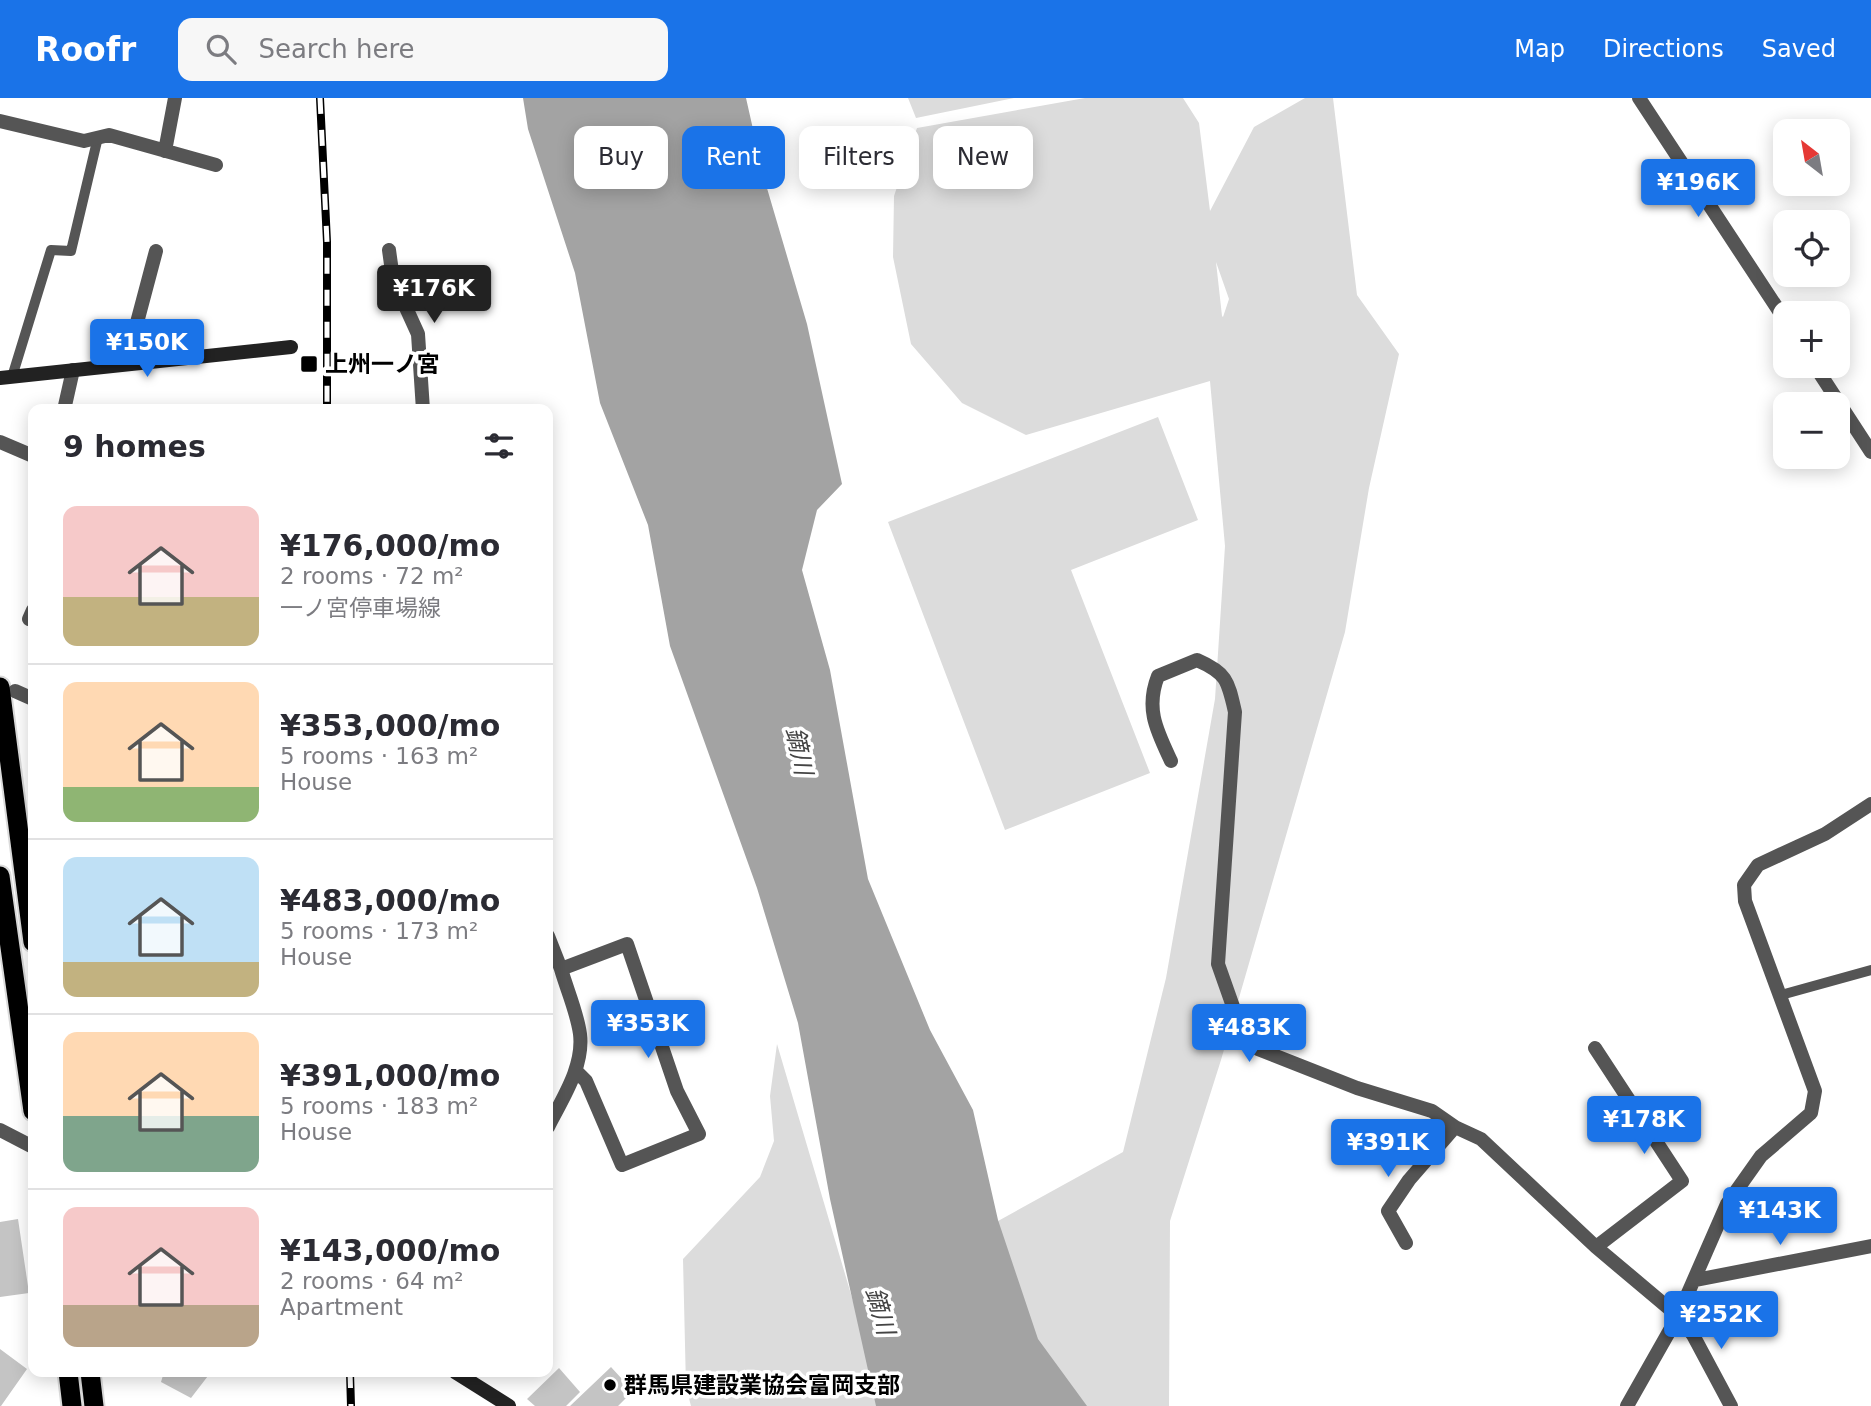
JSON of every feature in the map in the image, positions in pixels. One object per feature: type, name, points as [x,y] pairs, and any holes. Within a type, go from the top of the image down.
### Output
[{"type":"highway","points":[[8,689],[28,891]]},
{"type":"highway","points":[[0,876],[28,1075]]},
{"type":"highway","points":[[69,1377],[72,1406]]},
{"type":"highway","points":[[91,1377],[94,1406]]},
{"type":"main road","points":[[6,377],[291,347]]},
{"type":"main road","points":[[463,1377],[509,1406]]},
{"type":"street","points":[[165,150],[175,98]]},
{"type":"street","points":[[1639,98],[1773,302]]},
{"type":"street","points":[[0,121],[84,141],[109,135],[216,165]]},
{"type":"street","points":[[389,250],[393,279],[418,334],[423,404]]},
{"type":"street","points":[[125,364],[156,251]]},
{"type":"street","points":[[65,404],[73,370]]},
{"type":"street","points":[[1823,378],[1871,452]]},
{"type":"street","points":[[0,442],[28,454]]},
{"type":"street","points":[[1171,761],[1152,719],[1151,693],[1158,676],[1197,660],[1217,668],[1227,680],[1235,712],[1218,964],[1242,1032],[1258,1049],[1357,1088],[1432,1111],[1455,1127],[1481,1139],[1596,1247],[1678,1317],[1693,1335],[1731,1406]]},
{"type":"street","points":[[8,689],[28,697]]},
{"type":"street","points":[[1627,1406],[1678,1317],[1727,1204],[1761,1156],[1811,1112],[1815,1091],[1782,995],[1745,901],[1744,885],[1758,865],[1825,834],[1871,804]]},
{"type":"street","points":[[561,969],[627,944],[677,1091],[699,1134],[622,1166],[586,1081],[576,1072]]},
{"type":"street","points":[[553,949],[580,1034],[576,1072],[553,1117]]},
{"type":"street","points":[[1595,1048],[1682,1181],[1596,1247]]},
{"type":"street","points":[[1406,1242],[1388,1211],[1409,1180],[1455,1127]]},
{"type":"street","points":[[0,1130],[28,1144]]},
{"type":"street","points":[[1696,1280],[1871,1246]]},
{"type":"lane","points":[[6,377],[51,250],[71,251],[97,137]]},
{"type":"lane","points":[[1782,995],[1871,970]]},
{"type":"shaded area","points":[[908,98],[1014,98],[916,118]]},
{"type":"shaded area","points":[[1085,98],[1183,98],[1199,123],[1210,211],[1254,127],[1305,98],[1333,98],[1357,295],[1399,354],[1369,488],[1345,632],[1221,1060],[1170,1221],[1169,1406],[691,1406],[686,1387],[683,1259],[760,1177],[774,1141],[770,1096],[777,1044],[853,1301],[1123,1152],[1166,978],[1215,699],[1225,546],[1210,381],[1026,435],[962,403],[911,344],[893,257],[896,189],[919,189],[919,128]],"holes":[[[1216,262],[1229,299],[1222,316]]]},
{"type":"shaded area","points":[[1158,417],[1198,520],[1071,570],[1150,773],[1005,830],[888,522]]},
{"type":"water","name":"鏑川","points":[[523,98],[746,98],[752,126],[682,126],[682,189],[767,189],[807,324],[842,484],[817,510],[802,570],[830,670],[868,879],[930,1030],[973,1110],[998,1220],[1038,1339],[1087,1406],[876,1406],[830,1199],[798,1023],[757,888],[670,646],[648,525],[600,403],[575,273],[528,129]]},
{"type":"building","points":[[18,1219],[28,1293],[0,1297],[0,1222]]},
{"type":"building","points":[[0,1349],[27,1369],[1,1406],[0,1406]]},
{"type":"building","name":"群馬県建設業協会富岡支部","points":[[611,1367],[633,1391],[618,1406],[570,1406]]},
{"type":"building","points":[[559,1368],[580,1392],[566,1406],[535,1406],[527,1399],[550,1377],[553,1377]]},
{"type":"building","points":[[162,1377],[207,1377],[191,1398],[161,1382]]},
{"type":"railway","points":[[320,98],[327,242],[327,404]]},
{"type":"railway","points":[[350,1377],[351,1406]]},
{"type":"place","name":"上州一ノ宮","points":[[309,364]]},
{"type":"place","name":"群馬県建設業協会富岡支部","points":[[610,1385]]}]
